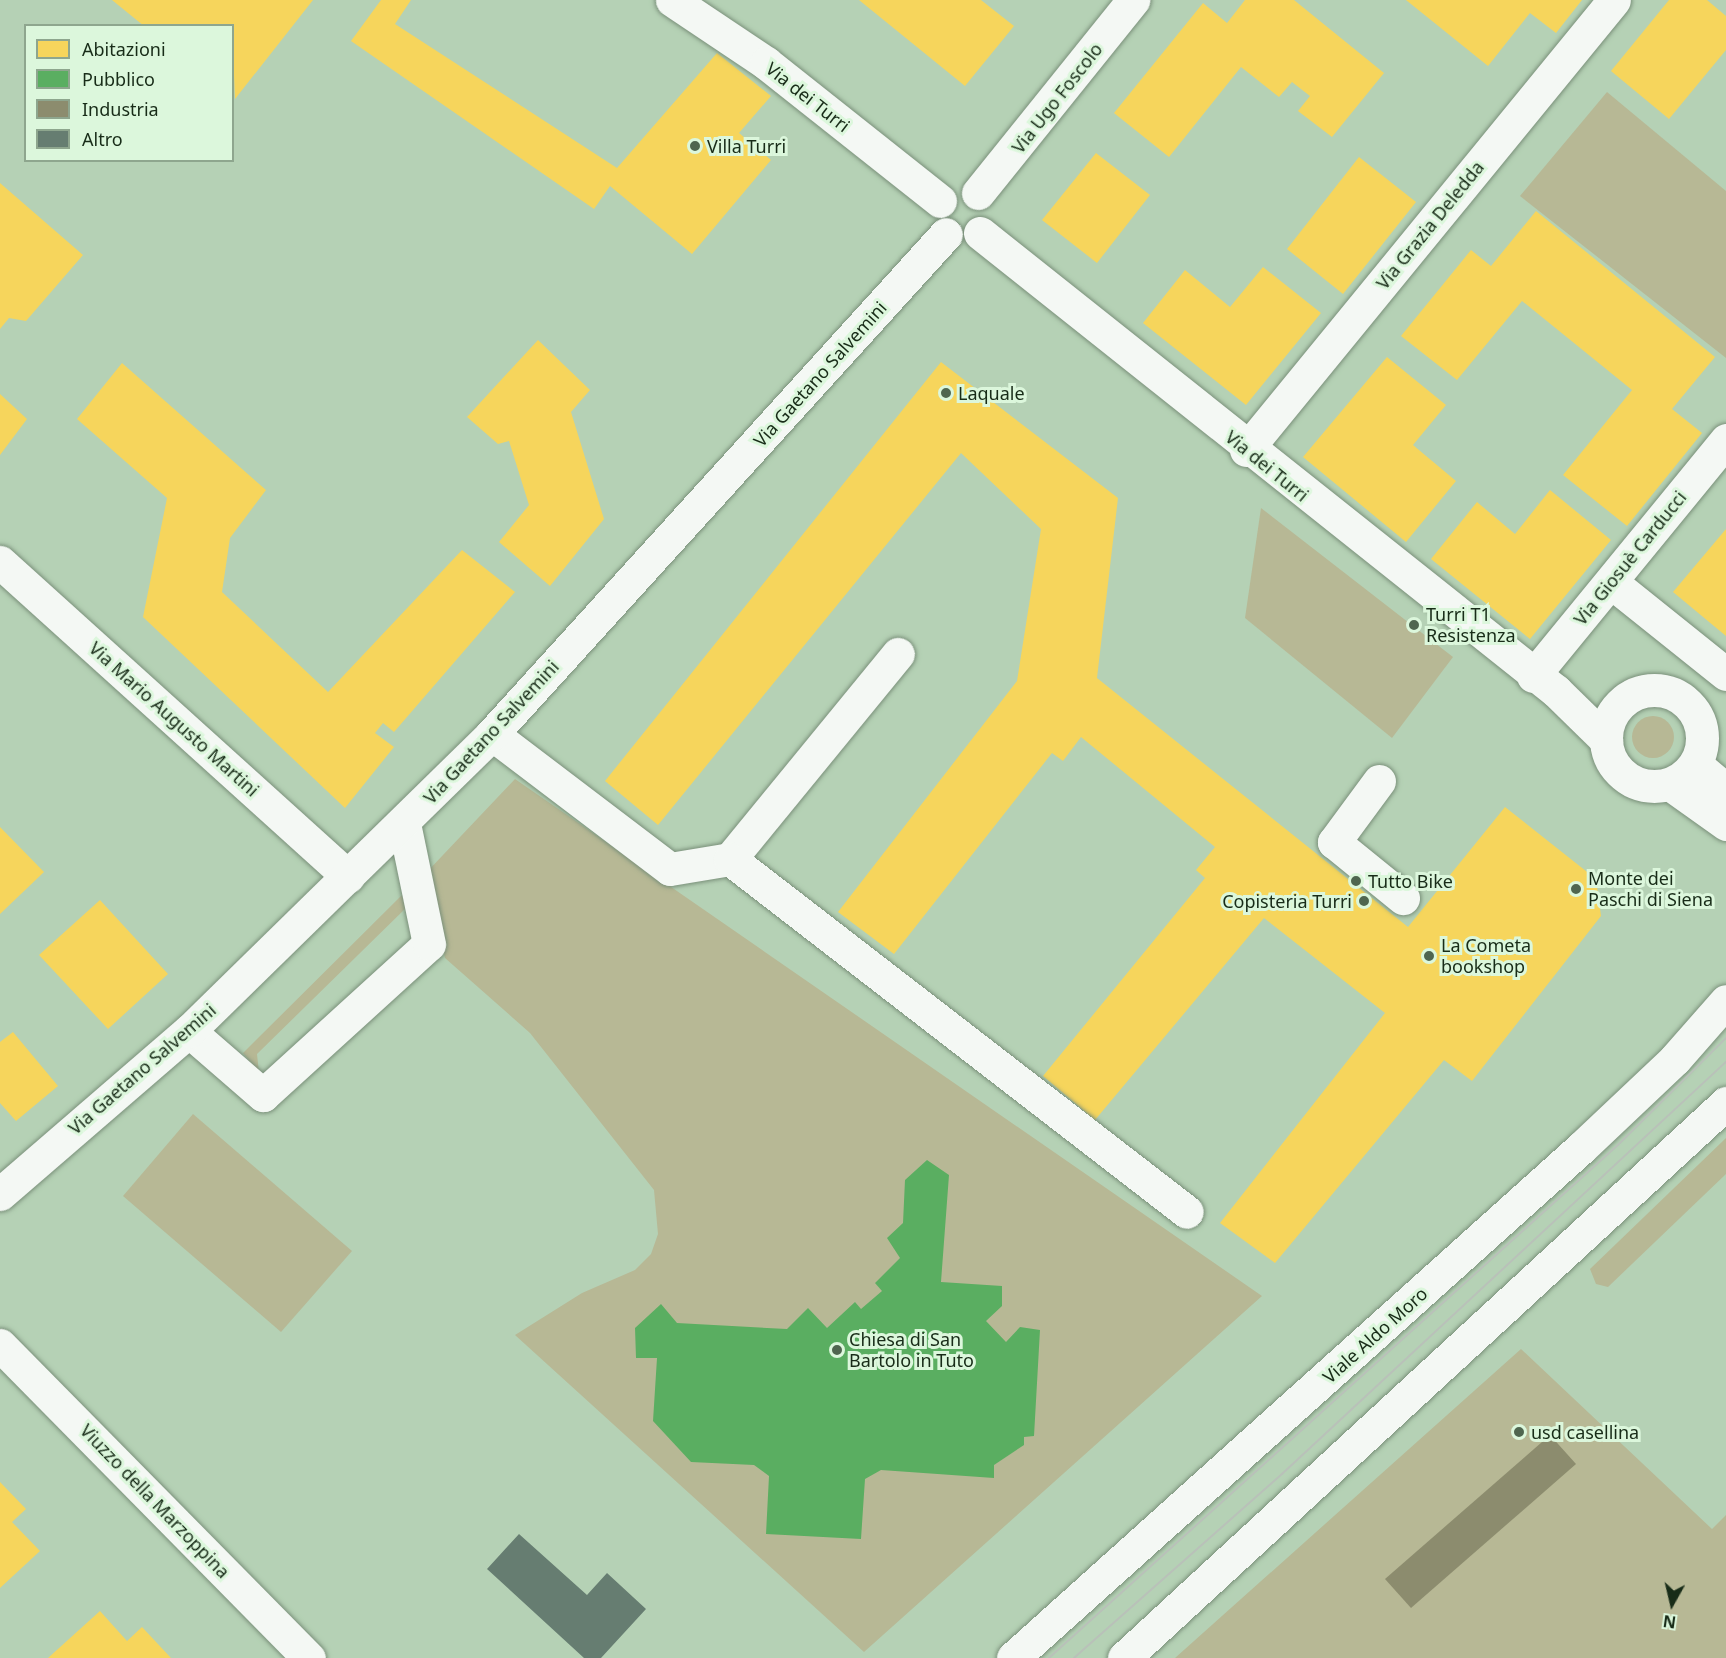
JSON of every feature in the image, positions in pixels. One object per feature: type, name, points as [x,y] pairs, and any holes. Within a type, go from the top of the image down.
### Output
[{"type":"street","name":"Via dei Turri","points":[[672,0],[748,49],[940,201]]},
{"type":"street","name":"Via Ugo Foscolo","points":[[978,193],[1133,0]]},
{"type":"street","name":"Via Grazia Deledda","points":[[1246,450],[1614,0]]},
{"type":"street","points":[[956,189],[978,193],[988,213],[980,233],[963,240],[946,234],[937,219],[940,201],[956,189]]},
{"type":"street","name":"Via dei Turri","points":[[980,233],[1246,450],[1545,685],[1606,740],[1613,763],[1628,778],[1646,786],[1685,781]]},
{"type":"street","name":"Via Gaetano Salvemini","points":[[0,1194],[189,1030],[404,824],[492,734],[946,234]]},
{"type":"street","name":"Via Giosuè Carducci","points":[[1545,685],[1611,582],[1726,440]]},
{"type":"street","name":"Via Mario Augusto Martini","points":[[0,562],[348,876]]},
{"type":"street","points":[[1611,582],[1726,674]]},
{"type":"street","points":[[492,734],[670,869],[730,859],[898,654]]},
{"type":"street","name":"Via dei Turri","points":[[1545,685],[1620,703]]},
{"type":"street","points":[[1606,740],[1620,703],[1639,692],[1665,691],[1713,716],[1702,748],[1685,781]]},
{"type":"street","points":[[1379,781],[1334,842],[1403,898]]},
{"type":"street","points":[[1685,781],[1726,790]]},
{"type":"street","points":[[1685,781],[1726,824]]},
{"type":"street","points":[[1685,781],[1726,848]]},
{"type":"street","points":[[189,1030],[262,1095],[429,944],[404,824]]},
{"type":"street","points":[[730,859],[1187,1212]]},
{"type":"street","name":"Viale Aldo Moro","points":[[1013,1658],[1581,1148],[1675,1059],[1726,1000]]},
{"type":"street","points":[[1124,1658],[1726,1103]]},
{"type":"street","name":"Viuzzo della Marzoppina","points":[[0,1345],[309,1658]]},
{"type":"green space","points":[[1607,92],[1726,191],[1726,358],[1520,196]]},
{"type":"green space","points":[[1261,508],[1453,657],[1392,738],[1245,618]]},
{"type":"green space","points":[[1653,716],[1668,722],[1674,737],[1668,752],[1653,758],[1638,752],[1632,737],[1638,722]]},
{"type":"green space","points":[[515,779],[1262,1296],[864,1652],[515,1335],[582,1293],[635,1270],[651,1254],[658,1234],[654,1190],[530,1033],[445,958],[425,874]]},
{"type":"green space","points":[[402,895],[409,905],[257,1054],[259,1073],[243,1053]]},
{"type":"green space","points":[[193,1114],[352,1251],[281,1332],[123,1196]]},
{"type":"green space","points":[[1726,1138],[1726,1174],[1608,1287],[1596,1284],[1590,1269]]},
{"type":"green space","name":"usd casellina","points":[[1521,1349],[1712,1529],[1726,1515],[1726,1658],[1175,1658]]},
{"type":"building: Abitazioni","points":[[112,0],[313,0],[235,99],[234,24],[142,24]]},
{"type":"building: Abitazioni","points":[[381,0],[411,0],[395,24],[617,168],[717,53],[771,96],[739,133],[771,160],[692,254],[610,186],[594,209],[351,41]]},
{"type":"building: Abitazioni","points":[[859,0],[981,0],[1014,26],[965,86]]},
{"type":"building: Abitazioni","points":[[1245,0],[1294,0],[1384,73],[1332,137],[1298,111],[1310,96],[1292,82],[1279,97],[1241,67],[1169,157],[1114,113],[1203,3],[1227,23]]},
{"type":"building: Abitazioni","points":[[1406,0],[1582,0],[1556,33],[1530,13],[1488,66]]},
{"type":"building: Abitazioni","points":[[1669,0],[1707,0],[1726,16],[1726,50],[1669,119],[1611,71]]},
{"type":"building: Abitazioni","points":[[1096,153],[1150,195],[1097,263],[1042,220]]},
{"type":"building: Abitazioni","points":[[1359,157],[1416,202],[1343,294],[1287,249]]},
{"type":"building: Abitazioni","points":[[0,183],[83,255],[26,321],[9,318],[0,329]]},
{"type":"building: Abitazioni","points":[[1536,211],[1715,357],[1672,409],[1702,433],[1627,526],[1563,475],[1632,390],[1522,301],[1457,380],[1401,336],[1471,250],[1491,266]]},
{"type":"building: Abitazioni","points":[[1263,267],[1321,313],[1246,405],[1143,323],[1185,270],[1230,307]]},
{"type":"building: Abitazioni","points":[[538,340],[590,390],[571,412],[604,519],[550,586],[499,542],[529,505],[509,441],[498,444],[467,417]]},
{"type":"building: Abitazioni","points":[[1387,357],[1446,405],[1413,445],[1456,481],[1406,542],[1303,457]]},
{"type":"building: Abitazioni","points":[[941,362],[1118,498],[1097,678],[1408,927],[1505,807],[1596,879],[1601,916],[1472,1081],[1444,1060],[1275,1263],[1220,1223],[1385,1013],[1264,918],[1095,1120],[1043,1076],[1205,878],[1196,870],[1215,847],[1081,737],[1063,761],[1052,753],[894,954],[838,912],[1017,681],[1041,529],[961,453],[658,825],[605,781]]},
{"type":"building: Abitazioni","points":[[122,363],[266,490],[230,538],[222,592],[328,692],[462,550],[515,592],[394,732],[383,723],[375,733],[394,747],[345,808],[143,617],[167,498],[77,419]]},
{"type":"building: Abitazioni","points":[[0,394],[27,419],[0,455]]},
{"type":"building: Abitazioni","points":[[1550,490],[1611,540],[1530,639],[1431,559],[1477,502],[1515,534]]},
{"type":"building: Abitazioni","points":[[1726,529],[1726,636],[1673,592]]},
{"type":"building: Abitazioni","points":[[0,827],[44,872],[0,914]]},
{"type":"building: Abitazioni","points":[[100,900],[168,974],[108,1029],[39,955]]},
{"type":"building: Abitazioni","points":[[13,1032],[58,1086],[16,1121],[0,1103],[0,1042]]},
{"type":"building: Abitazioni","points":[[0,1482],[26,1509],[12,1522],[40,1551],[0,1588]]},
{"type":"building: Abitazioni","points":[[100,1611],[127,1641],[142,1627],[171,1658],[48,1658]]},
{"type":"building: Pubblico","name":"Chiesa di San Bartolo in Tuto","points":[[927,1160],[949,1175],[941,1282],[1002,1286],[1002,1306],[986,1321],[1006,1342],[1020,1327],[1040,1330],[1034,1436],[1024,1437],[1024,1445],[994,1465],[994,1478],[881,1470],[865,1479],[861,1539],[766,1534],[769,1476],[754,1465],[691,1462],[653,1421],[657,1358],[636,1358],[635,1328],[661,1304],[677,1323],[787,1329],[808,1308],[827,1328],[855,1302],[861,1309],[882,1291],[875,1283],[900,1258],[887,1238],[903,1223],[905,1180]]},
{"type":"building: Industria","points":[[1550,1435],[1576,1464],[1411,1608],[1385,1579]]},
{"type":"building: Altro","points":[[519,1534],[587,1595],[607,1573],[646,1609],[601,1658],[584,1658],[487,1569]]},
{"type":"tram line","points":[[1049,1658],[1618,1145],[1726,1038]]},
{"type":"tram line","points":[[1074,1658],[1282,1474],[1726,1062]]},
{"type":"place","name":"Villa Turri","points":[[695,146]]},
{"type":"place","name":"Laquale","points":[[946,393]]},
{"type":"place","name":"Turri T1 Resistenza","points":[[1414,625]]},
{"type":"place","name":"Tutto Bike","points":[[1356,881]]},
{"type":"place","name":"Monte dei Paschi di Siena","points":[[1576,889]]},
{"type":"place","name":"Copisteria Turri","points":[[1364,901]]},
{"type":"place","name":"La Cometa bookshop","points":[[1429,956]]},
{"type":"place","name":"Chiesa di San Bartolo in Tuto","points":[[837,1350]]},
{"type":"place","name":"usd casellina","points":[[1519,1432]]}]
